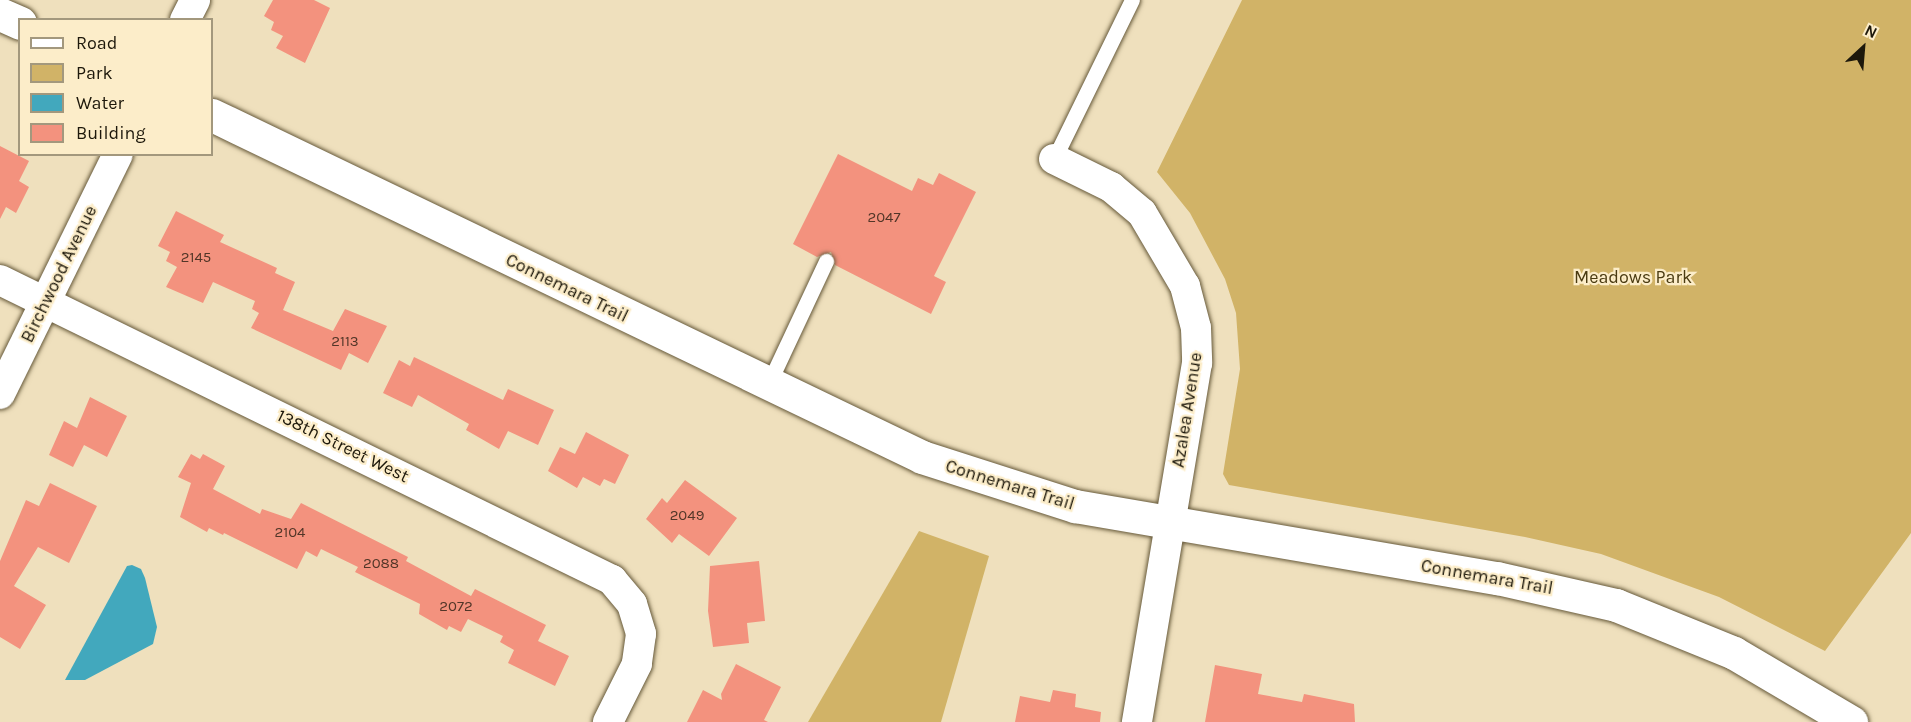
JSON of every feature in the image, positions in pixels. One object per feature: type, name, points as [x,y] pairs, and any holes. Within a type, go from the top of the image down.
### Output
[{"type":"street","points":[[186,18],[195,0]]},
{"type":"street","points":[[0,14],[18,22]]},
{"type":"street","name":"Connemara Trail","points":[[213,115],[849,425],[969,475],[1075,506],[1497,578],[1616,605],[1734,652],[1851,722]]},
{"type":"street","name":"Birchwood Avenue","points":[[0,394],[117,156]]},
{"type":"street","name":"Azalea Avenue","points":[[1054,159],[1111,188],[1142,213],[1157,233],[1192,308],[1197,363],[1137,722]]},
{"type":"street","name":"138th Street West","points":[[0,280],[598,571],[622,590],[639,620],[640,648],[608,722]]},
{"type":"lane","points":[[1054,159],[1132,0]]},
{"type":"lane","points":[[768,386],[826,261]]},
{"type":"green space","name":"Meadows Park","points":[[1242,0],[1911,0],[1911,533],[1825,651],[1719,597],[1601,554],[1525,537],[1229,485],[1223,474],[1240,369],[1236,313],[1225,279],[1190,213],[1157,172]]},
{"type":"green space","points":[[919,531],[989,556],[941,722],[808,722]]},
{"type":"water","points":[[132,565],[141,569],[145,578],[157,627],[153,644],[85,680],[65,680],[127,566]]},
{"type":"building","points":[[273,0],[314,0],[330,8],[305,63],[276,48],[283,36],[271,30],[274,22],[264,16]]},
{"type":"building","points":[[0,146],[29,161],[19,181],[29,187],[16,213],[6,207],[0,219]]},
{"type":"building","points":[[838,154],[912,191],[918,178],[933,185],[939,173],[976,192],[934,276],[946,282],[931,314],[835,265],[831,252],[817,257],[793,244]]},
{"type":"building","points":[[176,211],[224,235],[220,242],[277,268],[275,273],[295,282],[283,310],[333,331],[345,309],[387,326],[368,363],[349,353],[341,370],[251,328],[259,313],[252,309],[255,301],[213,282],[203,303],[166,287],[177,267],[166,261],[170,252],[158,246]]},
{"type":"building","points":[[414,357],[503,400],[508,389],[554,410],[538,445],[508,431],[499,449],[466,430],[469,424],[418,395],[412,407],[383,393],[399,360],[410,366]]},
{"type":"building","points":[[90,397],[127,416],[107,457],[84,445],[73,467],[49,455],[64,421],[77,428]]},
{"type":"building","points":[[586,432],[629,455],[615,484],[604,479],[600,486],[583,477],[577,488],[548,471],[560,447],[575,454]]},
{"type":"building","points":[[191,454],[200,459],[203,454],[225,466],[213,489],[260,514],[262,509],[291,519],[301,503],[408,557],[406,561],[471,596],[475,589],[546,625],[538,641],[569,656],[555,686],[508,663],[514,650],[500,642],[503,636],[468,619],[461,632],[449,626],[447,630],[419,614],[420,604],[355,572],[358,567],[321,549],[317,557],[306,551],[297,569],[224,533],[223,535],[209,528],[207,532],[180,517],[191,483],[178,477]]},
{"type":"building","points":[[685,480],[737,518],[709,556],[679,534],[672,543],[646,519],[662,498],[667,503]]},
{"type":"building","points":[[50,483],[97,506],[69,563],[38,547],[14,586],[46,605],[20,649],[0,637],[0,561],[26,500],[39,506]]},
{"type":"building","points":[[759,561],[765,621],[747,623],[749,643],[713,647],[708,611],[710,566]]},
{"type":"building","points":[[736,664],[781,687],[764,720],[768,722],[687,722],[703,690],[722,700],[721,694]]},
{"type":"building","points":[[1215,665],[1262,674],[1258,694],[1302,702],[1304,694],[1354,704],[1355,722],[1205,722]]},
{"type":"building","points":[[1053,690],[1076,694],[1075,707],[1101,712],[1100,722],[1015,722],[1020,696],[1050,702]]}]
